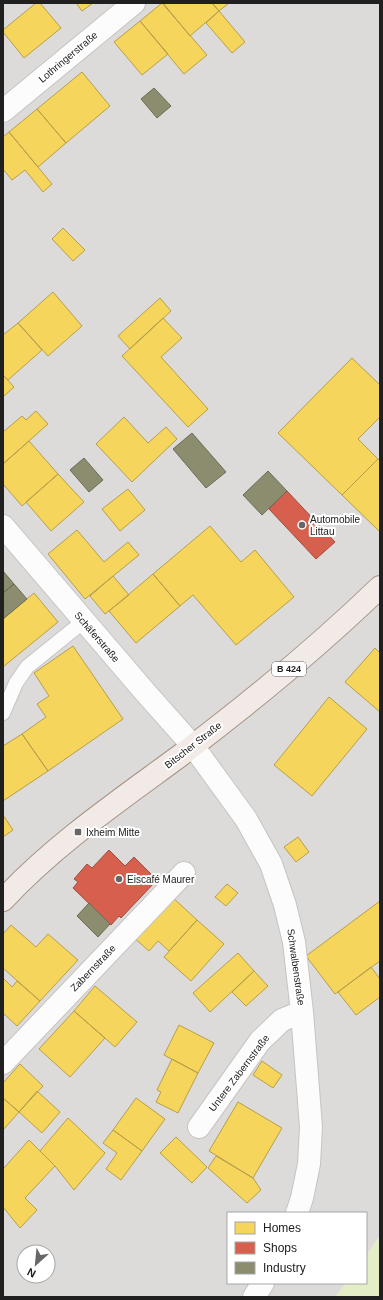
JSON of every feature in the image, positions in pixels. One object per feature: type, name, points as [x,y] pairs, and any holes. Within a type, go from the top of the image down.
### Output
[{"type":"main road","name":"Bitscher Straße","points":[[5,892],[78,832],[193,746],[272,684],[343,623],[380,587]]},
{"type":"street","name":"Lothringerstraße","points":[[3,111],[134,3]]},
{"type":"street","name":"Schäferstraße","points":[[3,526],[193,746]]},
{"type":"street","name":"Schwalbenstraße","points":[[193,746],[246,819],[270,864],[285,905],[294,942],[302,1012],[311,1127],[309,1164],[302,1198],[297,1212]]},
{"type":"street","name":"Zabernstraße","points":[[3,1063],[184,874]]},
{"type":"street","name":"Untere Zabernstraße","points":[[199,1127],[260,1041],[282,1020],[302,1012]]},
{"type":"street","points":[[254,1297],[262,1284]]},
{"type":"lane","points":[[3,713],[16,682],[27,667],[84,621]]},
{"type":"shaded area","points":[[3,3],[380,3],[380,1235],[367,1254],[367,1212],[227,1212],[227,1284],[345,1284],[335,1297],[3,1297]]},
{"type":"green space","points":[[380,1235],[380,1297],[335,1297],[345,1284],[367,1284],[367,1254]]},
{"type":"building: Homes","points":[[36,3],[40,3],[61,28],[24,58],[3,30]]},
{"type":"building: Homes","points":[[76,3],[93,3],[82,11]]},
{"type":"building: Homes","points":[[162,3],[207,55],[184,74],[140,21]]},
{"type":"building: Homes","points":[[163,3],[212,3],[219,11],[190,36]]},
{"type":"building: Homes","points":[[212,3],[229,3],[219,11]]},
{"type":"building: Homes","points":[[219,11],[245,42],[232,53],[206,23]]},
{"type":"building: Homes","points":[[140,21],[168,54],[142,75],[114,42]]},
{"type":"building: Homes","points":[[82,72],[110,106],[66,143],[37,109]]},
{"type":"building: Homes","points":[[37,109],[66,143],[38,167],[9,132]]},
{"type":"building: Homes","points":[[9,132],[52,184],[43,192],[25,170],[12,180],[3,169],[3,137]]},
{"type":"building: Homes","points":[[63,228],[85,250],[73,261],[52,239]]},
{"type":"building: Homes","points":[[53,292],[82,326],[48,356],[18,323]]},
{"type":"building: Homes","points":[[160,298],[171,311],[130,349],[118,336]]},
{"type":"building: Homes","points":[[163,318],[182,338],[161,357],[208,409],[188,427],[122,356]]},
{"type":"building: Homes","points":[[18,323],[42,350],[8,380],[3,375],[3,335]]},
{"type":"building: Homes","points":[[352,358],[380,385],[380,417],[358,439],[378,459],[342,495],[278,433]]},
{"type":"building: Homes","points":[[3,375],[14,387],[3,397]]},
{"type":"building: Homes","points":[[36,411],[48,424],[3,464],[3,432],[22,416],[26,420]]},
{"type":"building: Homes","points":[[124,417],[148,443],[166,427],[177,439],[132,482],[96,444]]},
{"type":"building: Homes","points":[[29,441],[58,474],[22,506],[3,484],[3,464]]},
{"type":"building: Homes","points":[[378,459],[380,461],[380,532],[342,495]]},
{"type":"building: Homes","points":[[58,474],[84,502],[51,531],[26,502]]},
{"type":"building: Homes","points":[[128,489],[145,510],[120,531],[102,509]]},
{"type":"building: Homes","points":[[210,526],[241,562],[255,550],[294,597],[236,645],[193,595],[180,606],[153,574]]},
{"type":"building: Homes","points":[[77,530],[104,562],[128,542],[139,555],[85,599],[48,554]]},
{"type":"building: Homes","points":[[153,574],[180,606],[136,643],[109,611]]},
{"type":"building: Homes","points":[[113,576],[129,595],[105,614],[90,596]]},
{"type":"building: Homes","points":[[34,593],[58,622],[3,667],[3,619]]},
{"type":"building: Homes","points":[[73,646],[123,719],[48,771],[22,734],[46,717],[37,704],[49,696],[34,673]]},
{"type":"building: Homes","points":[[375,648],[380,653],[380,712],[345,682]]},
{"type":"building: Homes","points":[[329,697],[367,729],[312,796],[274,765]]},
{"type":"building: Homes","points":[[22,734],[48,771],[3,801],[3,746]]},
{"type":"building: Homes","points":[[3,815],[13,830],[3,837]]},
{"type":"building: Homes","points":[[298,837],[309,852],[296,862],[284,847]]},
{"type":"building: Homes","points":[[227,884],[238,893],[226,906],[215,897]]},
{"type":"building: Homes","points":[[170,895],[197,920],[169,951],[158,941],[149,951],[133,937]]},
{"type":"building: Homes","points":[[380,901],[380,961],[335,994],[306,956]]},
{"type":"building: Homes","points":[[197,920],[224,944],[191,981],[164,957]]},
{"type":"building: Homes","points":[[11,925],[36,947],[48,934],[78,960],[40,1001],[3,968],[3,934]]},
{"type":"building: Homes","points":[[238,953],[254,971],[210,1012],[193,993]]},
{"type":"building: Homes","points":[[371,967],[380,979],[380,997],[356,1015],[338,992]]},
{"type":"building: Homes","points":[[254,971],[268,986],[246,1006],[232,992]]},
{"type":"building: Homes","points":[[3,978],[12,987],[17,981],[40,1001],[17,1026],[3,1013]]},
{"type":"building: Homes","points":[[95,986],[137,1022],[115,1047],[74,1011]]},
{"type":"building: Homes","points":[[74,1011],[105,1038],[70,1077],[39,1049]]},
{"type":"building: Homes","points":[[179,1025],[214,1043],[198,1073],[164,1055]]},
{"type":"building: Homes","points":[[172,1059],[198,1073],[178,1113],[156,1102],[161,1092],[157,1090]]},
{"type":"building: Homes","points":[[262,1061],[282,1075],[273,1088],[253,1075]]},
{"type":"building: Homes","points":[[20,1064],[43,1086],[19,1112],[3,1098],[3,1083]]},
{"type":"building: Homes","points":[[37,1091],[60,1112],[42,1133],[19,1112]]},
{"type":"building: Homes","points":[[3,1098],[19,1112],[3,1130]]},
{"type":"building: Homes","points":[[136,1098],[165,1119],[142,1151],[113,1130]]},
{"type":"building: Homes","points":[[238,1102],[282,1128],[253,1178],[209,1151]]},
{"type":"building: Homes","points":[[68,1118],[105,1153],[74,1190],[55,1166],[40,1151]]},
{"type":"building: Homes","points":[[113,1130],[142,1151],[121,1180],[106,1169],[117,1153],[103,1143]]},
{"type":"building: Homes","points":[[176,1137],[207,1167],[192,1183],[160,1153]]},
{"type":"building: Homes","points":[[29,1140],[55,1166],[25,1198],[37,1210],[20,1228],[3,1207],[3,1169]]},
{"type":"building: Homes","points":[[216,1156],[253,1178],[261,1190],[247,1203],[208,1168]]},
{"type":"building: Shops","name":"Automobile Littau","points":[[287,491],[335,542],[316,559],[269,509]]},
{"type":"building: Shops","points":[[109,850],[125,866],[134,857],[157,880],[121,918],[119,916],[111,925],[73,888],[78,882],[74,879],[87,864],[92,868]]},
{"type":"building: Industry","points":[[154,88],[171,106],[157,118],[141,99]]},
{"type":"building: Industry","points":[[192,433],[226,472],[206,488],[173,449]]},
{"type":"building: Industry","points":[[84,458],[103,480],[89,492],[70,470]]},
{"type":"building: Industry","points":[[268,471],[287,491],[262,515],[243,495]]},
{"type":"building: Industry","points":[[3,571],[14,584],[3,593]]},
{"type":"building: Industry","points":[[14,584],[27,599],[3,619],[3,593]]},
{"type":"building: Industry","points":[[89,903],[110,924],[98,937],[77,916]]},
{"type":"place","name":"Automobile Littau","points":[[302,525]]},
{"type":"place","name":"Ixheim Mitte","points":[[78,832]]},
{"type":"place","name":"Eiscafé Maurer","points":[[119,879]]}]
